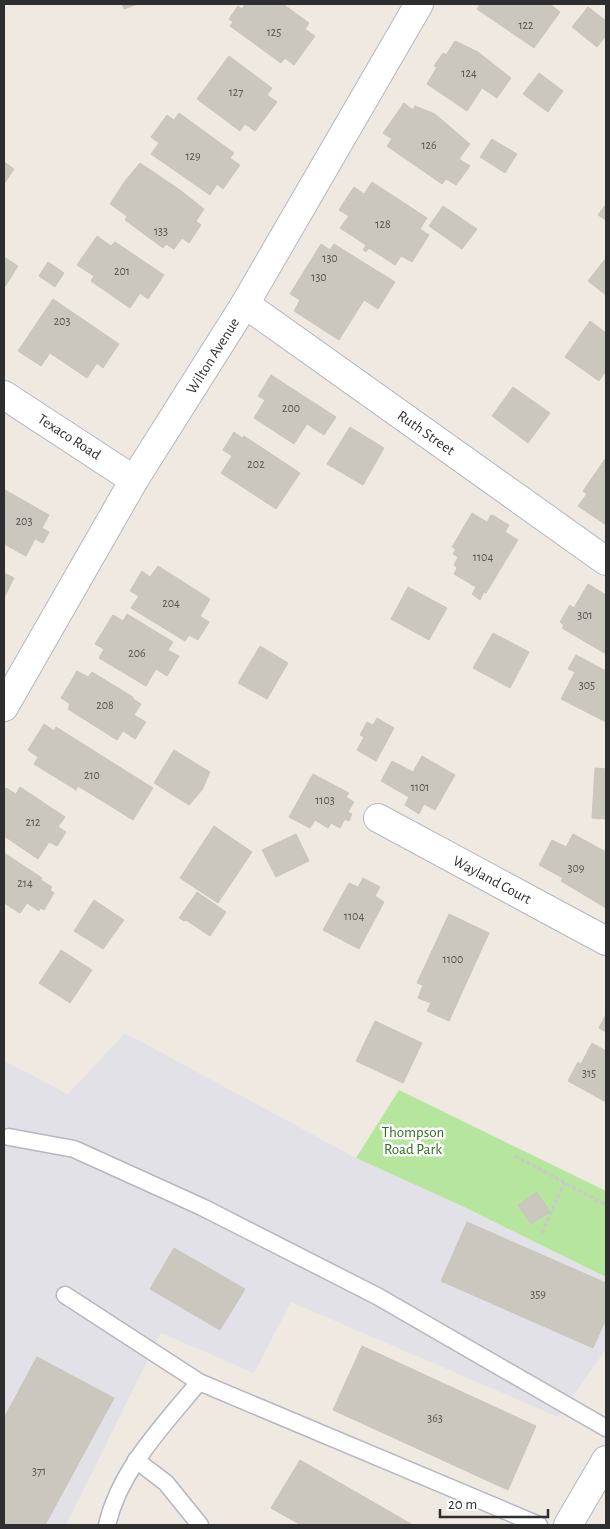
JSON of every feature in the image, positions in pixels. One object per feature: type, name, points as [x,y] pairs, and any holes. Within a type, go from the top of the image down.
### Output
[{"type":"street","name":"Wilton Avenue","points":[[4,707],[134,480],[245,304],[419,4]]},
{"type":"street","name":"Ruth Street","points":[[245,304],[606,561]]},
{"type":"street","name":"Texaco Road","points":[[4,395],[134,480]]},
{"type":"street","name":"Wayland Court","points":[[378,818],[606,941]]},
{"type":"street","points":[[568,1525],[606,1460]]},
{"type":"lane","points":[[9,1137],[74,1149],[202,1207],[377,1296],[606,1428]]},
{"type":"lane","points":[[65,1295],[199,1382],[539,1525]]},
{"type":"lane","points":[[107,1525],[110,1510],[136,1460],[199,1382]]},
{"type":"lane","points":[[136,1460],[166,1483],[200,1525]]},
{"type":"path","points":[[515,1156],[606,1205]]},
{"type":"path","points":[[542,1233],[564,1183]]},
{"type":"shaded area","points":[[125,1033],[356,1158],[462,1206],[606,1277],[606,1349],[558,1417],[291,1302],[254,1373],[161,1333],[66,1525],[4,1525],[4,1061],[68,1094]]},
{"type":"green space","name":"Thompson Road Park","points":[[399,1090],[606,1191],[606,1277],[462,1206],[356,1158]]},
{"type":"building","points":[[122,4],[138,4],[124,9]]},
{"type":"building","points":[[245,4],[283,4],[309,23],[305,29],[315,36],[294,65],[285,58],[281,63],[230,26],[233,22],[229,19],[238,6],[242,9]]},
{"type":"building","points":[[480,4],[550,4],[560,12],[534,48],[477,9]]},
{"type":"building","points":[[588,7],[606,21],[606,38],[597,47],[572,27]]},
{"type":"building","points":[[455,41],[478,52],[511,78],[497,98],[482,88],[467,111],[427,84],[437,67],[434,66],[443,53],[446,55]]},
{"type":"building","points":[[229,56],[272,88],[267,95],[277,102],[255,131],[245,124],[240,131],[197,99]]},
{"type":"building","points":[[539,73],[563,91],[548,112],[523,94]]},
{"type":"building","points":[[404,103],[413,110],[415,106],[435,114],[470,144],[459,159],[470,166],[456,185],[446,179],[442,184],[387,146],[392,139],[383,133]]},
{"type":"building","points":[[179,113],[234,153],[230,158],[240,165],[223,189],[217,184],[210,195],[151,154],[159,143],[151,137],[167,115],[174,120]]},
{"type":"building","points":[[492,139],[517,154],[505,173],[480,157]]},
{"type":"building","points":[[4,162],[14,169],[4,184]]},
{"type":"building","points":[[140,163],[204,209],[196,221],[201,225],[189,243],[182,238],[174,249],[166,244],[163,248],[125,220],[127,216],[110,204]]},
{"type":"building","points":[[372,182],[427,218],[420,229],[429,235],[412,262],[401,256],[395,265],[369,248],[366,252],[363,250],[366,245],[340,228],[349,216],[339,210],[354,187],[364,194]]},
{"type":"building","points":[[606,204],[606,220],[598,215]]},
{"type":"building","points":[[443,206],[477,229],[462,249],[429,226]]},
{"type":"building","points":[[97,236],[111,246],[115,242],[164,275],[148,299],[140,293],[130,308],[91,281],[94,276],[77,265]]},
{"type":"building","points":[[321,244],[330,250],[334,244],[395,282],[378,309],[364,300],[339,340],[294,311],[300,300],[290,294]]},
{"type":"building","points":[[4,257],[18,266],[4,288]]},
{"type":"building","points":[[606,258],[606,295],[588,281]]},
{"type":"building","points":[[48,262],[64,273],[55,287],[39,276]]},
{"type":"building","points":[[53,299],[119,344],[103,368],[97,363],[87,378],[50,353],[41,366],[18,351]]},
{"type":"building","points":[[590,321],[606,333],[606,371],[599,381],[565,357]]},
{"type":"building","points":[[271,375],[336,417],[324,435],[307,424],[294,444],[254,418],[265,400],[258,396]]},
{"type":"building","points":[[513,387],[550,413],[528,443],[492,416]]},
{"type":"building","points":[[350,427],[384,448],[363,485],[327,464]]},
{"type":"building","points":[[234,432],[242,438],[244,436],[300,473],[276,509],[221,473],[232,456],[223,450]]},
{"type":"building","points":[[605,459],[606,525],[578,506],[587,494],[583,491]]},
{"type":"building","points":[[5,490],[49,515],[42,528],[49,532],[43,543],[35,539],[26,556],[4,544]]},
{"type":"building","points":[[472,513],[487,522],[491,515],[494,516],[509,525],[505,532],[518,540],[480,600],[472,594],[476,587],[454,574],[457,568],[454,565],[458,557],[453,554],[456,549],[452,547]]},
{"type":"building","points":[[158,566],[210,599],[200,616],[209,622],[198,640],[189,635],[185,641],[131,608],[139,596],[130,591],[142,571],[150,577]]},
{"type":"building","points":[[4,573],[14,578],[4,598]]},
{"type":"building","points":[[588,584],[606,595],[606,654],[562,628],[564,625],[560,622],[570,605],[574,608]]},
{"type":"building","points":[[408,587],[447,608],[429,640],[391,619]]},
{"type":"building","points":[[127,614],[173,642],[168,650],[179,656],[167,676],[156,669],[146,686],[99,658],[104,649],[95,644],[113,615],[123,621]]},
{"type":"building","points":[[493,633],[529,652],[510,688],[473,668]]},
{"type":"building","points":[[260,646],[288,663],[267,699],[238,683]]},
{"type":"building","points":[[576,655],[606,671],[606,722],[561,699],[575,672],[568,669]]},
{"type":"building","points":[[77,671],[88,677],[92,672],[141,704],[134,715],[146,722],[135,739],[123,731],[117,740],[68,709],[70,704],[61,698]]},
{"type":"building","points":[[377,718],[394,728],[376,761],[357,750],[364,737],[360,735],[367,722],[373,725]]},
{"type":"building","points":[[44,724],[54,731],[56,727],[153,788],[133,820],[78,786],[76,790],[34,764],[38,757],[28,750]]},
{"type":"building","points":[[174,750],[210,772],[202,790],[189,805],[154,783]]},
{"type":"building","points":[[422,756],[455,775],[435,810],[424,804],[419,814],[405,805],[409,797],[381,781],[392,761],[413,772]]},
{"type":"building","points":[[595,768],[606,769],[606,819],[592,818]]},
{"type":"building","points":[[313,774],[349,793],[346,797],[354,802],[348,812],[352,814],[349,821],[345,819],[340,828],[331,823],[328,828],[315,820],[310,828],[289,817]]},
{"type":"building","points":[[20,787],[65,817],[58,827],[66,832],[57,846],[49,842],[38,859],[4,836],[4,791],[6,788],[16,794]]},
{"type":"building","points":[[214,826],[252,852],[218,903],[180,878]]},
{"type":"building","points":[[296,834],[309,861],[276,877],[262,850]]},
{"type":"building","points":[[573,834],[606,852],[606,908],[561,881],[563,878],[539,865],[552,840],[566,847]]},
{"type":"building","points":[[4,853],[42,878],[41,880],[52,887],[50,890],[54,893],[44,910],[40,908],[39,911],[27,903],[20,913],[4,903]]},
{"type":"building","points":[[363,878],[380,887],[375,896],[384,902],[359,949],[323,930],[349,883],[358,887]]},
{"type":"building","points":[[197,892],[226,912],[210,936],[186,920],[184,921],[179,918]]},
{"type":"building","points":[[94,900],[124,920],[103,949],[74,931]]},
{"type":"building","points":[[449,914],[489,933],[449,1021],[427,1011],[431,1003],[418,998],[423,985],[417,983]]},
{"type":"building","points":[[61,950],[92,970],[70,1003],[39,983]]},
{"type":"building","points":[[606,1014],[606,1032],[599,1028]]},
{"type":"building","points":[[375,1021],[422,1043],[403,1083],[356,1061]]},
{"type":"building","points":[[592,1043],[606,1051],[606,1102],[568,1081],[578,1062],[581,1064]]},
{"type":"building","points":[[537,1192],[550,1212],[531,1224],[518,1205]]},
{"type":"building","points":[[467,1222],[606,1283],[606,1319],[593,1348],[441,1281]]},
{"type":"building","points":[[174,1248],[245,1289],[220,1330],[150,1289]]},
{"type":"building","points":[[362,1346],[536,1426],[508,1490],[333,1410]]},
{"type":"building","points":[[37,1357],[114,1398],[45,1525],[4,1525],[4,1418]]},
{"type":"building","points":[[300,1460],[413,1525],[301,1525],[271,1508]]}]
